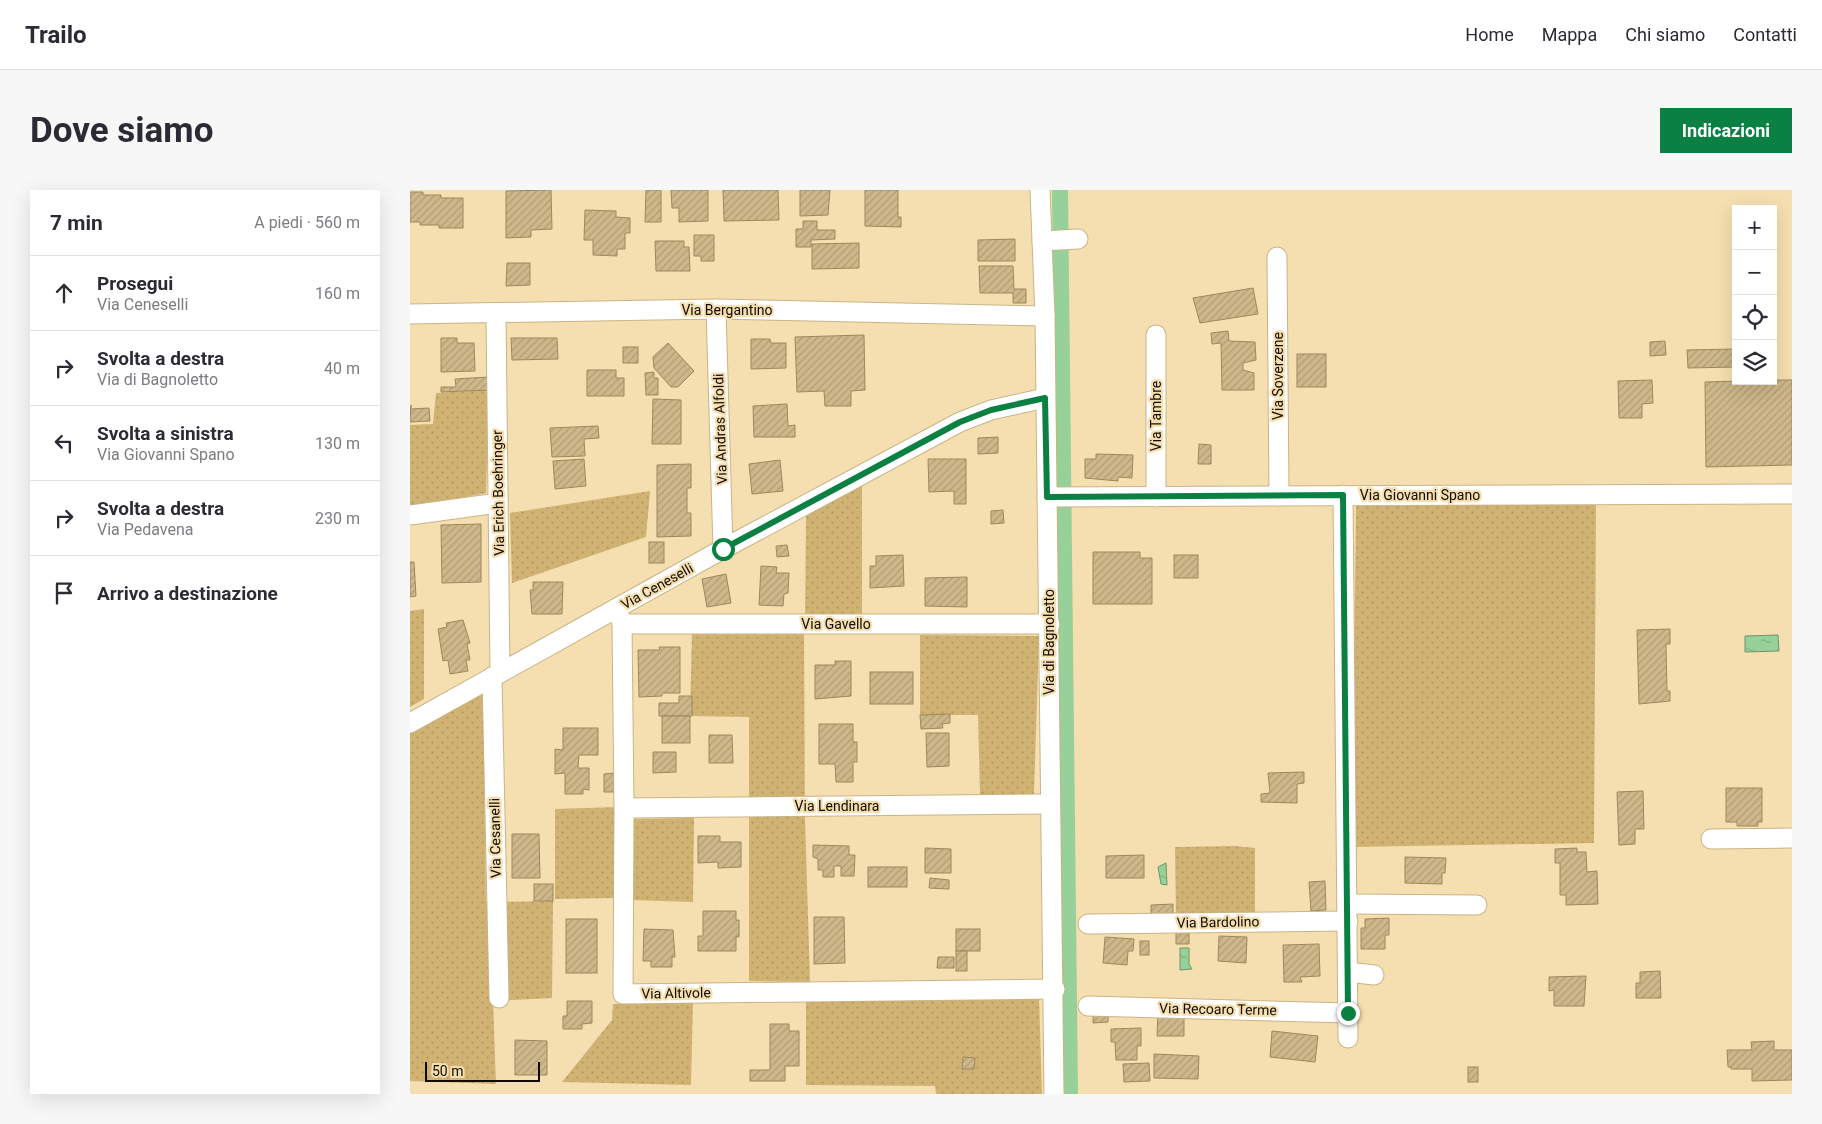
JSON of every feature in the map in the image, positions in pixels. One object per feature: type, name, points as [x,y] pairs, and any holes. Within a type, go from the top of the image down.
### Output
[{"type":"street","name":"Via di Bagnoletto","points":[[1040,190],[1059,240],[1045,316],[1045,398],[1059,497],[1050,624],[1050,804],[1054,1089]]},
{"type":"street","name":"Via Soverzene","points":[[1277,257],[1279,496]]},
{"type":"street","name":"Via Bergantino","points":[[410,314],[716,309],[1045,316]]},
{"type":"street","name":"Via Andras Alfoldi","points":[[716,309],[723,549]]},
{"type":"street","name":"Via Erich Boehringer","points":[[496,314],[498,503],[496,675]]},
{"type":"street","name":"Via Tambre","points":[[1156,335],[1156,497]]},
{"type":"street","name":"Via Ceneselli","points":[[410,723],[496,675],[619,616],[723,549],[960,422],[991,410],[1045,398]]},
{"type":"street","name":"Via Giovanni Spano","points":[[1059,497],[1792,494]]},
{"type":"street","points":[[1343,495],[1348,1038]]},
{"type":"street","points":[[410,515],[498,503]]},
{"type":"street","name":"Via Gavello","points":[[619,616],[1050,624]]},
{"type":"street","name":"Via Altivole","points":[[619,616],[624,808],[623,994],[1054,989]]},
{"type":"street","name":"Via Cesanelli","points":[[496,675],[499,998]]},
{"type":"street","name":"Via Lendinara","points":[[624,808],[1050,804]]},
{"type":"street","points":[[1711,839],[1792,838]]},
{"type":"street","name":"Via Bardolino","points":[[1088,924],[1477,905]]},
{"type":"street","points":[[1348,972],[1374,975]]},
{"type":"street","name":"Via Recoaro Terme","points":[[1088,1006],[1348,1013]]},
{"type":"shaded area","points":[[489,390],[486,493],[410,508],[410,425],[433,424],[436,393]]},
{"type":"shaded area","points":[[862,485],[862,614],[805,619],[806,514]]},
{"type":"shaded area","points":[[650,491],[646,537],[512,583],[510,513]]},
{"type":"shaded area","points":[[1596,502],[1594,843],[1352,847],[1356,506]]},
{"type":"shaded area","points":[[424,609],[424,699],[410,707],[410,611]]},
{"type":"shaded area","points":[[804,632],[805,818],[810,982],[749,981],[749,717],[690,716],[692,633]]},
{"type":"shaded area","points":[[920,635],[1039,636],[1034,794],[980,795],[978,715],[920,715]]},
{"type":"shaded area","points":[[483,691],[486,902],[553,901],[552,998],[493,1001],[496,1084],[410,1081],[410,728]]},
{"type":"shaded area","points":[[617,807],[616,898],[555,899],[555,809]]},
{"type":"shaded area","points":[[694,818],[693,902],[632,900],[631,819]]},
{"type":"shaded area","points":[[1235,846],[1255,848],[1255,918],[1176,917],[1175,847]]},
{"type":"shaded area","points":[[1039,997],[1042,1094],[936,1094],[935,1086],[806,1085],[806,1001]]},
{"type":"shaded area","points":[[693,1001],[691,1085],[562,1082],[612,1020],[613,1004]]},
{"type":"water","points":[[1778,635],[1779,651],[1745,652],[1745,636]]},
{"type":"water","points":[[1166,863],[1167,885],[1161,884],[1158,867]]},
{"type":"water","points":[[1180,948],[1189,948],[1189,964],[1192,969],[1180,970]]},
{"type":"building","points":[[551,190],[552,229],[531,230],[531,237],[506,238],[506,191]]},
{"type":"building","points":[[646,190],[661,190],[661,222],[645,222]]},
{"type":"building","points":[[671,190],[708,190],[708,221],[679,222],[679,208],[672,208]]},
{"type":"building","points":[[723,190],[778,190],[779,220],[724,221]]},
{"type":"building","points":[[800,190],[830,190],[828,215],[800,216]]},
{"type":"building","points":[[865,190],[898,190],[898,217],[901,217],[901,227],[865,226]]},
{"type":"building","points":[[410,192],[423,192],[423,195],[441,195],[441,198],[463,198],[463,228],[439,228],[439,225],[420,225],[420,222],[410,222]]},
{"type":"building","points":[[585,210],[616,211],[616,217],[630,218],[630,233],[625,233],[625,249],[617,249],[617,256],[593,255],[593,240],[584,240]]},
{"type":"building","points":[[803,221],[817,221],[817,230],[835,230],[835,239],[811,240],[811,247],[796,247],[796,229],[803,229]]},
{"type":"building","points":[[694,235],[714,235],[714,261],[701,261],[701,256],[694,256]]},
{"type":"building","points":[[1015,239],[1015,261],[978,261],[978,240]]},
{"type":"building","points":[[655,241],[684,241],[684,247],[689,247],[690,271],[656,271]]},
{"type":"building","points":[[859,243],[859,268],[812,269],[812,244]]},
{"type":"building","points":[[507,263],[530,263],[530,285],[506,286]]},
{"type":"building","points":[[979,266],[1013,266],[1014,289],[1026,289],[1026,303],[1013,303],[1013,293],[980,293]]},
{"type":"building","points":[[1253,288],[1258,314],[1200,323],[1193,298]]},
{"type":"building","points":[[1228,331],[1229,341],[1255,342],[1256,360],[1243,363],[1243,370],[1254,373],[1254,390],[1222,390],[1221,343],[1212,344],[1211,333]]},
{"type":"building","points":[[864,335],[865,390],[851,391],[851,406],[825,406],[824,391],[797,392],[795,337]]},
{"type":"building","points":[[441,338],[457,338],[457,343],[474,343],[475,371],[441,372]]},
{"type":"building","points":[[511,338],[557,338],[558,359],[512,360]]},
{"type":"building","points":[[751,339],[770,339],[771,343],[786,343],[786,368],[751,369]]},
{"type":"building","points":[[1665,341],[1666,355],[1650,356],[1650,342]]},
{"type":"building","points":[[668,343],[694,371],[678,387],[671,387],[654,368],[653,357]]},
{"type":"building","points":[[623,347],[638,347],[638,363],[623,363]]},
{"type":"building","points":[[1732,349],[1732,367],[1688,368],[1687,350]]},
{"type":"building","points":[[1297,354],[1326,354],[1326,387],[1297,387]]},
{"type":"building","points":[[587,370],[616,370],[616,378],[624,378],[624,396],[587,396]]},
{"type":"building","points":[[654,372],[654,378],[658,378],[658,395],[646,395],[645,373]]},
{"type":"building","points":[[489,377],[489,390],[441,392],[441,387],[456,387],[455,379]]},
{"type":"building","points":[[1652,380],[1653,403],[1642,404],[1642,418],[1619,418],[1618,381]]},
{"type":"building","points":[[1777,380],[1792,380],[1792,465],[1706,467],[1705,382],[1732,381],[1732,385],[1777,385]]},
{"type":"building","points":[[653,399],[681,400],[681,444],[652,444]]},
{"type":"building","points":[[787,404],[788,426],[795,425],[795,437],[754,437],[753,406]]},
{"type":"building","points":[[411,405],[411,409],[429,408],[430,421],[410,422]]},
{"type":"building","points":[[598,426],[599,438],[584,439],[585,456],[552,457],[550,428]]},
{"type":"building","points":[[998,437],[998,453],[978,454],[978,438]]},
{"type":"building","points":[[1199,444],[1211,445],[1211,464],[1198,464]]},
{"type":"building","points":[[1096,454],[1133,455],[1132,478],[1118,477],[1118,481],[1085,478],[1085,459],[1096,459]]},
{"type":"building","points":[[584,459],[586,486],[555,489],[553,461]]},
{"type":"building","points":[[928,459],[966,459],[966,504],[954,504],[954,491],[929,492]]},
{"type":"building","points":[[780,460],[783,491],[752,494],[749,464]]},
{"type":"building","points":[[691,464],[691,488],[687,488],[687,513],[691,513],[691,536],[657,537],[657,465]]},
{"type":"building","points":[[1003,510],[1004,523],[991,524],[991,511]]},
{"type":"building","points":[[481,524],[481,582],[442,583],[441,525]]},
{"type":"building","points":[[649,542],[664,542],[664,563],[649,563]]},
{"type":"building","points":[[787,545],[789,556],[777,557],[776,546]]},
{"type":"building","points":[[1093,552],[1140,552],[1140,558],[1152,558],[1152,604],[1093,604]]},
{"type":"building","points":[[903,555],[904,586],[870,588],[870,566],[876,566],[876,556]]},
{"type":"building","points":[[1174,555],[1198,555],[1198,578],[1174,578]]},
{"type":"building","points":[[410,562],[414,562],[416,596],[410,597]]},
{"type":"building","points":[[761,566],[777,567],[776,573],[789,573],[788,593],[784,594],[783,606],[759,605]]},
{"type":"building","points":[[726,574],[731,603],[707,607],[702,579]]},
{"type":"building","points":[[967,577],[967,607],[925,606],[925,578]]},
{"type":"building","points":[[533,582],[563,582],[562,614],[532,614],[530,590],[533,590]]},
{"type":"building","points":[[463,620],[470,643],[467,644],[470,660],[466,660],[468,671],[450,674],[448,660],[443,661],[438,629],[447,627],[446,623]]},
{"type":"building","points":[[1670,629],[1670,644],[1666,644],[1667,691],[1670,691],[1670,701],[1639,704],[1637,630]]},
{"type":"building","points":[[659,647],[680,647],[680,693],[662,693],[662,696],[639,697],[638,650],[660,650]]},
{"type":"building","points":[[835,661],[851,661],[851,696],[815,699],[815,665],[835,665]]},
{"type":"building","points":[[870,672],[913,672],[913,704],[870,704]]},
{"type":"building","points":[[679,696],[692,696],[692,716],[659,716],[659,703],[679,703]]},
{"type":"building","points":[[950,714],[950,723],[942,724],[943,728],[921,729],[920,715]]},
{"type":"building","points":[[662,716],[690,716],[690,743],[662,743]]},
{"type":"building","points":[[819,724],[853,724],[853,742],[857,742],[857,762],[853,762],[853,782],[836,782],[835,764],[819,764]]},
{"type":"building","points":[[563,728],[598,728],[598,755],[579,755],[578,768],[589,768],[589,790],[583,789],[583,794],[565,794],[565,773],[555,774],[555,749],[563,750]]},
{"type":"building","points":[[926,733],[949,733],[949,766],[927,767]]},
{"type":"building","points":[[709,735],[732,735],[733,763],[709,763]]},
{"type":"building","points":[[653,752],[676,752],[676,772],[653,773]]},
{"type":"building","points":[[1304,772],[1304,783],[1297,784],[1297,803],[1261,802],[1261,794],[1270,793],[1268,773]]},
{"type":"building","points":[[614,773],[614,792],[604,792],[604,774]]},
{"type":"building","points":[[1726,788],[1762,788],[1762,822],[1758,822],[1758,826],[1737,826],[1737,822],[1726,822]]},
{"type":"building","points":[[1643,791],[1644,829],[1635,829],[1635,844],[1619,845],[1617,792]]},
{"type":"building","points":[[512,834],[539,834],[540,878],[512,878]]},
{"type":"building","points":[[698,836],[720,836],[720,842],[741,842],[741,867],[718,868],[718,862],[698,863]]},
{"type":"building","points":[[813,845],[849,846],[849,855],[855,855],[854,876],[841,876],[841,866],[834,866],[834,877],[823,877],[823,870],[818,870],[818,859],[813,857]]},
{"type":"building","points":[[925,848],[951,849],[951,873],[925,873]]},
{"type":"building","points":[[1577,848],[1577,852],[1586,852],[1587,872],[1597,871],[1598,904],[1566,905],[1566,895],[1560,895],[1560,863],[1555,863],[1555,849]]},
{"type":"building","points":[[1144,855],[1144,878],[1106,878],[1106,856]]},
{"type":"building","points":[[1405,857],[1446,858],[1445,873],[1442,873],[1442,884],[1405,883]]},
{"type":"building","points":[[868,867],[907,867],[907,887],[868,887]]},
{"type":"building","points":[[930,878],[949,880],[949,889],[929,888]]},
{"type":"building","points":[[1325,881],[1326,910],[1311,911],[1309,882]]},
{"type":"building","points":[[534,884],[553,884],[553,901],[534,901]]},
{"type":"building","points":[[1173,904],[1173,915],[1151,915],[1151,905]]},
{"type":"building","points":[[703,911],[736,911],[736,920],[739,920],[739,937],[736,937],[736,951],[698,951],[698,936],[703,936]]},
{"type":"building","points":[[814,917],[844,917],[845,963],[814,964]]},
{"type":"building","points":[[1389,918],[1389,935],[1385,935],[1385,949],[1361,949],[1361,928],[1365,928],[1365,919]]},
{"type":"building","points":[[566,919],[597,919],[597,973],[566,973]]},
{"type":"building","points":[[644,929],[673,930],[675,957],[672,957],[672,967],[651,967],[651,961],[643,961]]},
{"type":"building","points":[[956,929],[980,929],[980,951],[956,951]]},
{"type":"building","points":[[1176,932],[1189,933],[1189,944],[1176,944]]},
{"type":"building","points":[[1219,936],[1247,937],[1246,963],[1218,961]]},
{"type":"building","points":[[1105,937],[1134,939],[1133,951],[1128,951],[1127,965],[1103,963]]},
{"type":"building","points":[[1140,941],[1149,941],[1149,955],[1140,955]]},
{"type":"building","points":[[1319,944],[1320,976],[1300,977],[1302,982],[1284,982],[1283,945]]},
{"type":"building","points":[[956,951],[967,951],[967,971],[956,971]]},
{"type":"building","points":[[938,957],[954,957],[954,968],[937,968]]},
{"type":"building","points":[[1660,971],[1661,998],[1636,998],[1636,983],[1640,983],[1640,972]]},
{"type":"building","points":[[1586,976],[1584,1006],[1554,1006],[1554,990],[1549,991],[1549,977]]},
{"type":"building","points":[[567,1001],[592,1001],[592,1023],[582,1024],[582,1029],[563,1029],[563,1016],[567,1016]]},
{"type":"building","points":[[1093,1011],[1108,1011],[1108,1022],[1093,1023]]},
{"type":"building","points":[[1158,1011],[1184,1011],[1184,1036],[1157,1036]]},
{"type":"building","points":[[770,1024],[789,1024],[789,1031],[799,1031],[799,1066],[785,1066],[785,1081],[750,1081],[750,1070],[770,1070]]},
{"type":"building","points":[[1141,1028],[1141,1046],[1137,1046],[1137,1060],[1116,1060],[1115,1042],[1111,1042],[1111,1029]]},
{"type":"building","points":[[1272,1031],[1318,1036],[1315,1062],[1270,1057]]},
{"type":"building","points":[[515,1040],[547,1041],[547,1075],[515,1075]]},
{"type":"building","points":[[1774,1041],[1774,1050],[1792,1050],[1792,1080],[1752,1081],[1752,1069],[1731,1069],[1731,1067],[1728,1067],[1727,1050],[1752,1050],[1751,1042]]},
{"type":"building","points":[[1154,1054],[1199,1056],[1198,1079],[1154,1078]]},
{"type":"building","points":[[963,1057],[975,1058],[974,1069],[962,1069]]},
{"type":"building","points":[[1149,1063],[1150,1081],[1124,1082],[1123,1064]]},
{"type":"building","points":[[1468,1067],[1478,1067],[1478,1082],[1468,1082]]},
{"type":"waterway","points":[[1060,190],[1070,1094]]},
{"type":"route","points":[[723,549],[960,422],[991,410],[1045,398],[1047,497],[1343,495],[1348,1013]]}]
